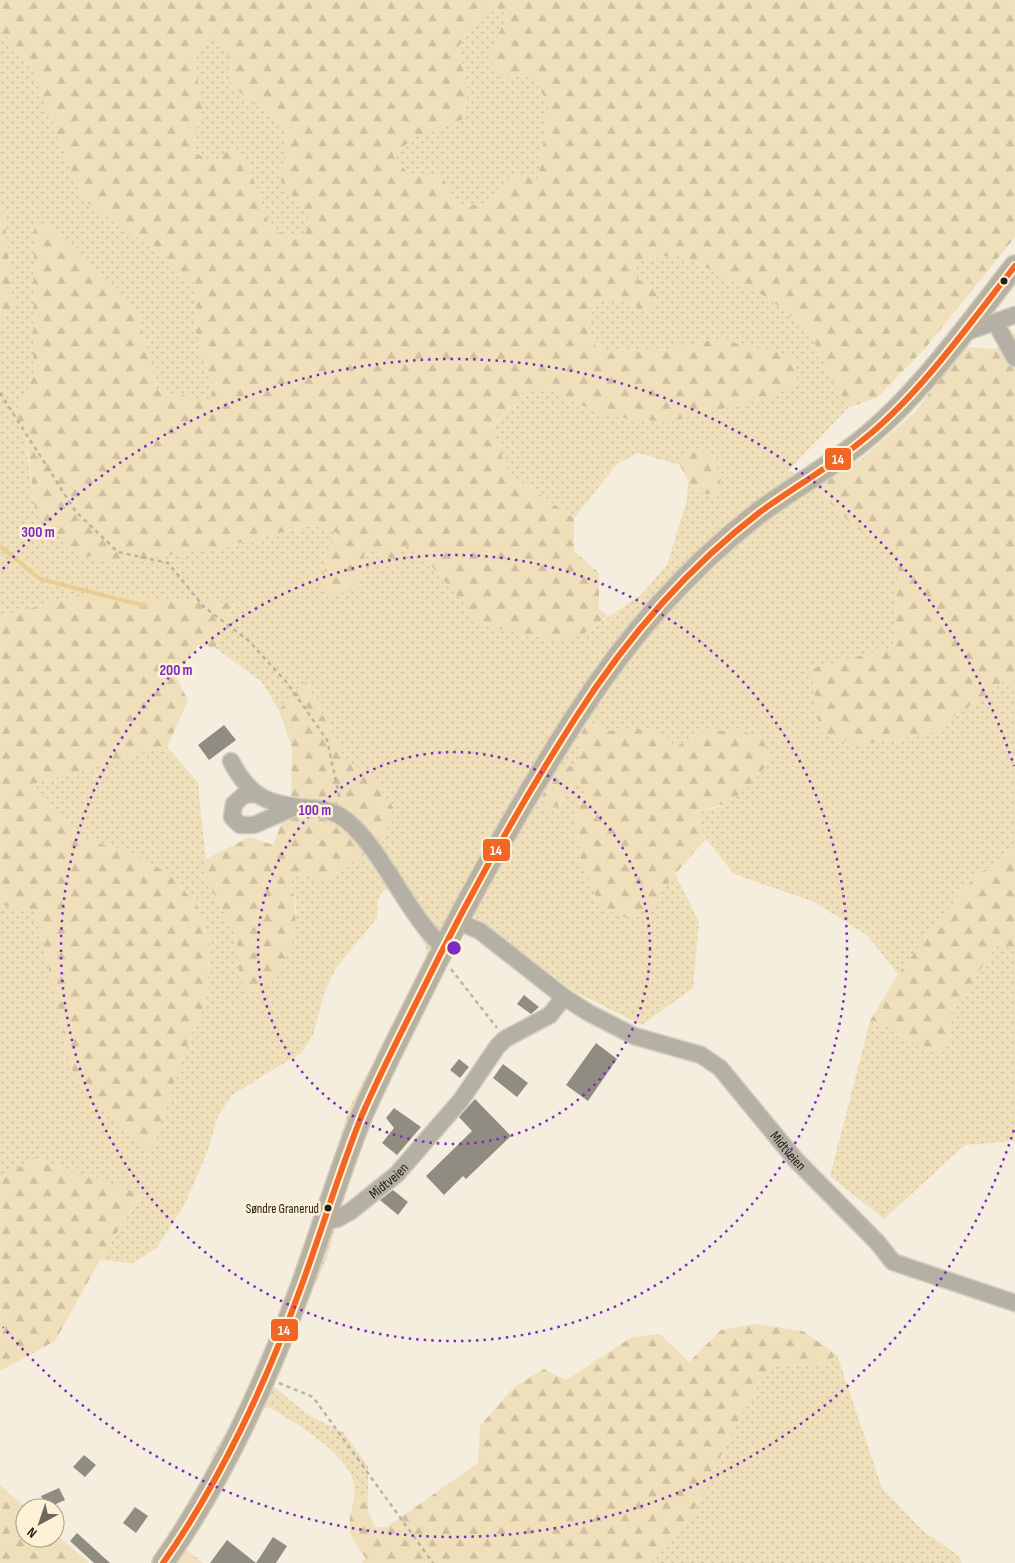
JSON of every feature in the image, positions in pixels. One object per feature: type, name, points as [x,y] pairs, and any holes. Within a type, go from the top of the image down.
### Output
[{"type":"main road","points":[[163,1563],[184,1532],[210,1487],[287,1326],[323,1219],[376,1082],[483,869],[574,720],[617,655],[643,622],[719,547],[759,513],[866,438],[924,378],[966,329],[1015,266]]},
{"type":"lane","points":[[966,329],[969,331],[1015,315]]},
{"type":"lane","points":[[995,322],[1015,358]]},
{"type":"lane","points":[[231,761],[240,780],[254,794],[265,801],[295,807],[323,809],[345,819],[371,849],[441,951]]},
{"type":"lane","points":[[254,794],[244,795],[234,804],[232,817],[240,825],[254,825],[295,807]]},
{"type":"lane","name":"Midtveien","points":[[457,921],[480,931],[564,997],[634,1036],[701,1055],[720,1068],[795,1159],[877,1242],[893,1262],[1015,1304]]},
{"type":"lane","name":"Midtveien","points":[[323,1219],[327,1221],[344,1215],[397,1174],[460,1100],[505,1039],[550,1015],[564,997]]},
{"type":"path","points":[[0,393],[76,512],[118,552],[168,563],[204,607],[249,641],[288,684],[327,740],[345,819]]},
{"type":"path","points":[[441,951],[505,1039]]},
{"type":"path","points":[[263,1377],[313,1397],[433,1563]]},
{"type":"green space","points":[[0,0],[1015,0],[1015,237],[927,346],[878,397],[848,408],[807,329],[768,298],[678,254],[641,260],[632,275],[659,293],[646,313],[614,297],[598,302],[590,317],[588,329],[592,340],[603,353],[668,349],[717,339],[793,356],[797,383],[771,397],[668,422],[605,416],[543,387],[522,393],[491,428],[509,474],[574,518],[574,551],[599,573],[599,609],[608,616],[582,635],[557,641],[482,625],[413,544],[399,548],[396,565],[381,559],[378,548],[365,552],[360,587],[333,596],[322,583],[328,554],[337,533],[312,525],[218,548],[113,563],[70,551],[35,510],[28,450],[16,412],[33,378],[34,228],[47,224],[138,314],[157,390],[208,401],[214,389],[195,329],[197,286],[136,236],[83,200],[29,61],[0,30]],"holes":[[[490,5],[508,14],[488,56],[501,78],[532,76],[549,105],[538,179],[516,174],[487,203],[458,207],[442,176],[409,174],[393,156],[413,138],[463,119],[468,91],[458,47]],[[213,33],[232,61],[229,84],[288,130],[281,181],[312,222],[302,237],[271,231],[249,166],[230,148],[215,162],[191,151],[202,108],[194,57]]]},
{"type":"green space","points":[[489,5],[508,14],[501,78],[532,76],[549,105],[538,180],[516,174],[487,203],[458,207],[442,176],[409,174],[392,156],[413,138],[463,119],[468,91],[458,47]]},
{"type":"green space","points":[[0,30],[29,61],[83,200],[136,236],[197,286],[195,329],[214,389],[208,402],[157,390],[138,314],[34,228],[33,378],[16,412],[26,444],[35,510],[218,548],[313,525],[337,533],[328,554],[360,587],[365,552],[378,548],[396,564],[399,547],[413,544],[482,624],[582,635],[642,594],[667,565],[687,500],[688,482],[702,493],[708,453],[693,450],[680,465],[638,453],[617,464],[574,518],[509,474],[491,429],[522,393],[543,387],[605,416],[717,339],[668,349],[604,353],[589,335],[588,324],[598,302],[614,297],[646,313],[658,293],[632,275],[641,260],[678,254],[768,298],[807,329],[848,408],[788,471],[821,483],[876,541],[900,548],[893,647],[930,734],[1007,679],[1015,690],[1015,845],[968,884],[898,974],[867,935],[814,902],[734,874],[706,839],[698,825],[702,810],[720,807],[700,732],[673,749],[653,728],[606,731],[588,721],[579,739],[581,752],[562,804],[575,778],[586,787],[574,819],[599,904],[622,918],[650,907],[675,874],[699,922],[693,988],[642,1025],[573,991],[471,914],[364,1128],[326,1261],[275,1373],[272,1385],[308,1415],[343,1432],[368,1466],[368,1495],[354,1497],[353,1479],[347,1467],[338,1457],[315,1437],[268,1407],[259,1411],[230,1474],[210,1458],[236,1417],[259,1360],[270,1342],[316,1221],[348,1110],[364,1079],[378,1058],[426,960],[426,947],[394,892],[384,889],[378,900],[377,918],[336,968],[324,993],[313,1035],[301,1053],[232,1095],[218,1116],[207,1153],[185,1204],[156,1249],[133,1263],[100,1260],[141,1195],[35,1158],[0,1180],[0,905],[35,910],[74,1078],[151,1152],[185,1051],[207,997],[210,936],[133,854],[83,838],[32,784],[167,747],[198,782],[208,882],[236,934],[239,971],[297,914],[291,877],[304,873],[327,881],[382,841],[377,785],[344,757],[306,681],[279,710],[261,681],[215,648],[234,604],[82,594],[0,617],[0,323],[3,322],[13,303],[4,215],[0,207]]},
{"type":"green space","points":[[213,32],[232,61],[229,84],[288,130],[281,181],[312,222],[302,237],[271,231],[249,166],[230,148],[215,162],[191,151],[202,108],[194,57]]},
{"type":"green space","points":[[0,207],[4,215],[13,304],[3,322],[0,323]]},
{"type":"green space","points":[[1015,333],[1015,690],[1007,679],[930,734],[858,745],[820,732],[811,669],[893,647],[900,548],[876,541],[855,527],[822,495],[821,483],[864,457],[915,412],[964,347],[996,349]]},
{"type":"green space","points":[[693,450],[708,453],[715,463],[720,478],[717,495],[703,492],[694,487],[680,465]]},
{"type":"green space","points":[[82,594],[234,603],[215,648],[198,645],[176,676],[188,701],[167,747],[33,784],[83,838],[133,854],[169,874],[196,904],[210,936],[207,997],[185,1051],[151,1153],[74,1078],[35,910],[0,905],[0,617]]},
{"type":"green space","points":[[306,681],[344,757],[377,785],[393,807],[382,841],[327,881],[304,873],[291,877],[295,913],[293,940],[281,964],[259,993],[245,991],[239,971],[236,934],[208,882],[206,859],[250,837],[273,845],[291,799],[292,748],[279,710]]},
{"type":"green space","points":[[588,720],[606,731],[653,728],[667,737],[673,749],[700,732],[740,730],[763,739],[770,760],[749,786],[733,799],[702,810],[698,825],[706,839],[675,874],[650,907],[622,918],[599,904],[581,862],[574,819],[586,787],[575,778],[562,804],[548,810],[541,798],[559,768],[576,765],[581,752],[579,739]]},
{"type":"green space","points":[[1015,845],[1015,949],[998,944],[953,1009],[948,1040],[934,1052],[870,1021],[898,974],[968,884]]},
{"type":"green space","points":[[998,944],[1015,949],[1015,1141],[965,1145],[884,1219],[830,1176],[870,1021],[934,1052],[948,1040],[953,1009]]},
{"type":"green space","points":[[34,1158],[141,1194],[100,1260],[55,1341],[0,1371],[0,1180]]},
{"type":"green space","points":[[755,1324],[803,1331],[837,1355],[822,1365],[772,1364],[749,1399],[692,1514],[652,1563],[362,1563],[366,1558],[354,1542],[350,1529],[350,1516],[354,1497],[368,1494],[368,1511],[375,1527],[387,1527],[478,1463],[480,1426],[514,1387],[544,1369],[566,1380],[632,1337],[660,1334],[689,1362],[721,1330]]},
{"type":"green space","points":[[837,1355],[882,1488],[922,1530],[959,1556],[962,1563],[652,1563],[692,1514],[749,1399],[772,1364],[822,1365]]},
{"type":"green space","points":[[0,1485],[15,1498],[15,1548],[65,1548],[65,1542],[89,1563],[0,1563]]},
{"type":"green space","points":[[168,1535],[203,1563],[162,1563],[176,1542]]},
{"type":"building","points":[[224,725],[236,740],[209,760],[198,745]]},
{"type":"building","points":[[524,995],[539,1007],[531,1014],[517,1004]]},
{"type":"building","points":[[596,1043],[617,1059],[588,1101],[566,1085]]},
{"type":"building","points":[[459,1059],[469,1067],[460,1078],[450,1070]]},
{"type":"building","points":[[503,1064],[528,1083],[517,1097],[493,1078]]},
{"type":"building","points":[[475,1099],[511,1136],[466,1179],[463,1176],[444,1195],[426,1176],[472,1131],[459,1117]]},
{"type":"building","points":[[394,1108],[421,1127],[397,1155],[382,1143],[394,1128],[386,1118]]},
{"type":"building","points":[[393,1190],[408,1202],[398,1215],[380,1200]]},
{"type":"building","points":[[84,1455],[96,1465],[85,1477],[73,1467]]},
{"type":"building","points":[[59,1488],[64,1498],[42,1498],[41,1496]]},
{"type":"building","points":[[135,1507],[148,1516],[136,1533],[123,1523]]},
{"type":"building","points":[[77,1533],[110,1563],[94,1563],[70,1541]]},
{"type":"building","points":[[273,1537],[287,1546],[276,1563],[256,1563]]},
{"type":"building","points":[[227,1540],[256,1563],[210,1563]]},
{"type":"waterway","points":[[0,546],[40,579],[146,606]]},
{"type":"transit line","name":"14","points":[[163,1563],[184,1532],[223,1465],[273,1358],[288,1323],[338,1179],[368,1100],[454,928],[492,857],[533,786],[595,688],[615,660],[659,607],[707,557],[760,512],[864,439],[905,401],[944,357],[1015,266]]},
{"type":"place","name":"Søndre Granerud","points":[[328,1208]]}]
